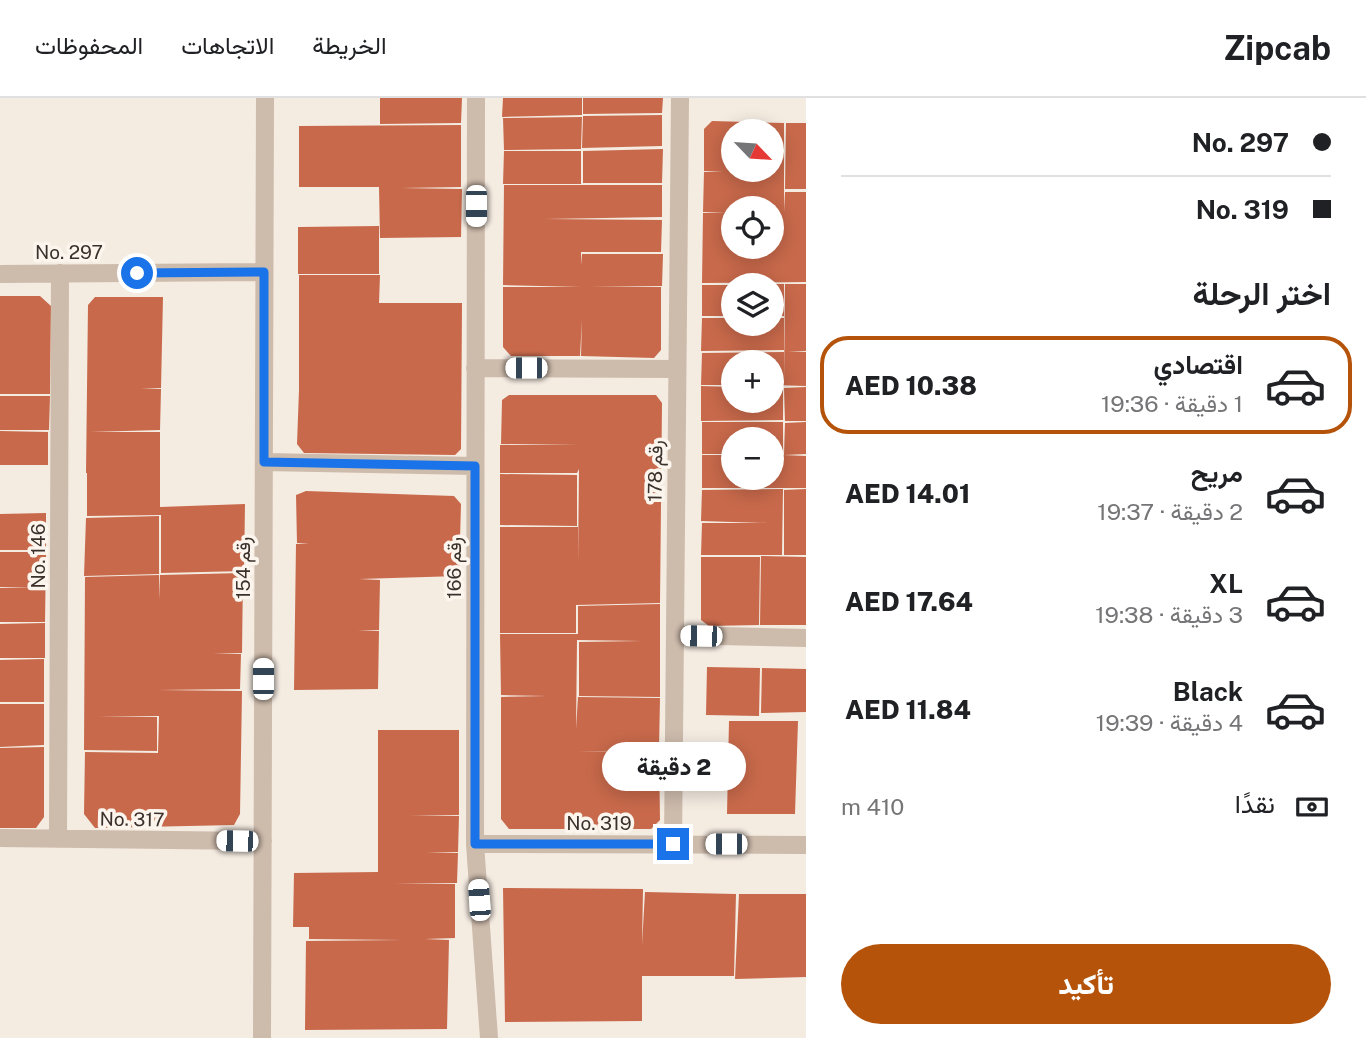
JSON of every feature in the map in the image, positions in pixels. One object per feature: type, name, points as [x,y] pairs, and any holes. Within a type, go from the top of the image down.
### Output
[{"type":"street","name":"رقم 154","points":[[262,1038],[265,98]]},
{"type":"street","name":"رقم 166","points":[[476,98],[475,844],[489,1038]]},
{"type":"street","name":"رقم 178","points":[[673,844],[680,98]]},
{"type":"street","name":"No. 297","points":[[0,274],[264,272]]},
{"type":"street","name":"No. 146","points":[[58,839],[60,273]]},
{"type":"street","points":[[475,368],[677,369]]},
{"type":"street","points":[[264,462],[475,466]]},
{"type":"street","points":[[674,635],[806,638]]},
{"type":"street","name":"No. 317","points":[[0,838],[263,841]]},
{"type":"street","name":"No. 319","points":[[475,844],[806,845]]},
{"type":"building","points":[[380,98],[462,98],[461,123],[380,124]]},
{"type":"building","points":[[503,98],[582,98],[582,115],[502,117]]},
{"type":"building","points":[[583,98],[663,98],[662,113],[583,114]]},
{"type":"building","points":[[662,115],[662,146],[582,148],[583,116]]},
{"type":"building","points":[[582,117],[581,149],[504,150],[503,118]]},
{"type":"building","points":[[712,121],[721,121],[721,172],[704,171],[704,129]]},
{"type":"building","points":[[786,123],[806,123],[806,189],[785,189]]},
{"type":"building","points":[[461,125],[461,187],[401,188],[462,189],[461,237],[380,238],[379,187],[299,187],[299,126]]},
{"type":"building","points":[[663,149],[662,183],[583,183],[583,151]]},
{"type":"building","points":[[504,151],[581,151],[581,184],[503,184]]},
{"type":"building","points":[[704,172],[721,172],[721,182],[784,182],[784,196],[721,196],[721,212],[703,212]]},
{"type":"building","points":[[504,185],[662,185],[662,217],[545,219],[662,220],[661,252],[581,252],[581,265],[582,254],[663,254],[662,286],[591,286],[661,287],[661,350],[654,358],[581,356],[582,319],[580,356],[511,356],[503,347],[503,287],[581,287],[503,285]]},
{"type":"building","points":[[785,192],[806,192],[806,282],[784,282],[784,273],[721,273],[721,283],[702,283],[703,213],[721,212],[721,259],[784,259]]},
{"type":"building","points":[[379,226],[379,274],[298,274],[298,227]]},
{"type":"building","points":[[299,275],[380,275],[379,303],[462,303],[461,449],[455,455],[304,453],[297,444]]},
{"type":"building","points":[[785,284],[806,284],[806,351],[788,352],[806,352],[806,386],[784,385]]},
{"type":"building","points":[[702,285],[721,285],[721,316],[702,316]]},
{"type":"building","points":[[0,296],[40,296],[51,306],[50,394],[0,394]]},
{"type":"building","points":[[95,297],[163,297],[161,388],[141,388],[161,389],[160,430],[90,432],[160,432],[160,507],[245,504],[244,571],[161,573],[161,515],[87,516],[88,305]]},
{"type":"building","points":[[702,318],[721,318],[721,336],[784,336],[784,350],[701,351]]},
{"type":"building","points":[[702,353],[721,353],[721,385],[701,385]]},
{"type":"building","points":[[701,386],[721,387],[721,413],[783,413],[783,420],[701,421]]},
{"type":"building","points":[[806,387],[806,421],[785,421],[784,388]]},
{"type":"building","points":[[509,395],[656,395],[662,403],[660,603],[576,605],[576,633],[500,633],[500,527],[578,527],[578,564],[579,469],[577,473],[500,473],[500,445],[579,444],[501,444],[502,400]]},
{"type":"building","points":[[0,396],[50,396],[49,430],[0,430]]},
{"type":"building","points":[[702,422],[783,422],[783,427],[721,427],[721,454],[702,454]]},
{"type":"building","points":[[806,422],[806,454],[784,455],[785,423]]},
{"type":"building","points":[[0,431],[48,432],[48,465],[0,465]]},
{"type":"building","points":[[702,455],[721,455],[721,488],[702,488]]},
{"type":"building","points":[[784,455],[806,456],[806,488],[784,488]]},
{"type":"building","points":[[500,474],[577,475],[577,526],[500,525]]},
{"type":"building","points":[[806,489],[806,555],[784,555],[784,490]]},
{"type":"building","points":[[702,490],[783,490],[782,555],[701,555],[702,523],[767,523],[701,521]]},
{"type":"building","points":[[306,491],[454,496],[461,504],[459,576],[359,579],[380,580],[379,630],[358,630],[379,631],[378,689],[294,690],[296,544],[309,544],[297,543],[296,495]]},
{"type":"building","points":[[46,513],[46,550],[0,550],[0,514]]},
{"type":"building","points":[[159,516],[159,574],[84,576],[86,518]]},
{"type":"building","points":[[0,552],[46,552],[45,622],[0,622],[0,588],[34,587],[0,587]]},
{"type":"building","points":[[761,556],[806,557],[806,625],[760,625]]},
{"type":"building","points":[[701,557],[760,557],[759,625],[709,626],[701,620]]},
{"type":"building","points":[[243,573],[242,653],[213,653],[241,654],[240,689],[158,690],[242,691],[240,814],[234,825],[95,828],[84,814],[85,752],[158,753],[159,716],[98,716],[157,717],[157,751],[84,750],[85,577],[159,575],[160,600],[160,575]]},
{"type":"building","points":[[660,604],[660,697],[579,696],[579,642],[642,641],[577,640],[576,729],[578,697],[660,698],[659,749],[576,752],[659,750],[660,820],[651,829],[509,829],[501,819],[501,697],[547,696],[501,695],[500,634],[578,634],[578,606]]},
{"type":"building","points":[[45,623],[45,658],[0,658],[0,624]]},
{"type":"building","points":[[44,659],[44,702],[0,702],[0,660]]},
{"type":"building","points":[[707,667],[760,668],[759,716],[706,715]]},
{"type":"building","points":[[762,668],[806,669],[806,712],[761,713]]},
{"type":"building","points":[[0,704],[44,704],[44,745],[0,747]]},
{"type":"building","points":[[729,721],[798,721],[795,814],[727,814]]},
{"type":"building","points":[[378,730],[459,730],[459,815],[410,816],[459,816],[458,852],[426,852],[458,853],[457,883],[395,884],[455,884],[455,938],[425,939],[449,940],[447,1029],[305,1030],[306,941],[402,940],[309,939],[309,927],[293,927],[294,873],[378,872]]},
{"type":"building","points":[[44,747],[44,817],[36,828],[0,828],[0,748]]},
{"type":"building","points":[[503,888],[643,889],[642,945],[645,892],[736,894],[734,976],[642,976],[642,1021],[505,1022]]},
{"type":"building","points":[[739,894],[806,894],[806,977],[735,979]]},
{"type":"route","points":[[137,273],[264,272],[264,462],[475,466],[475,844],[673,844]]}]
